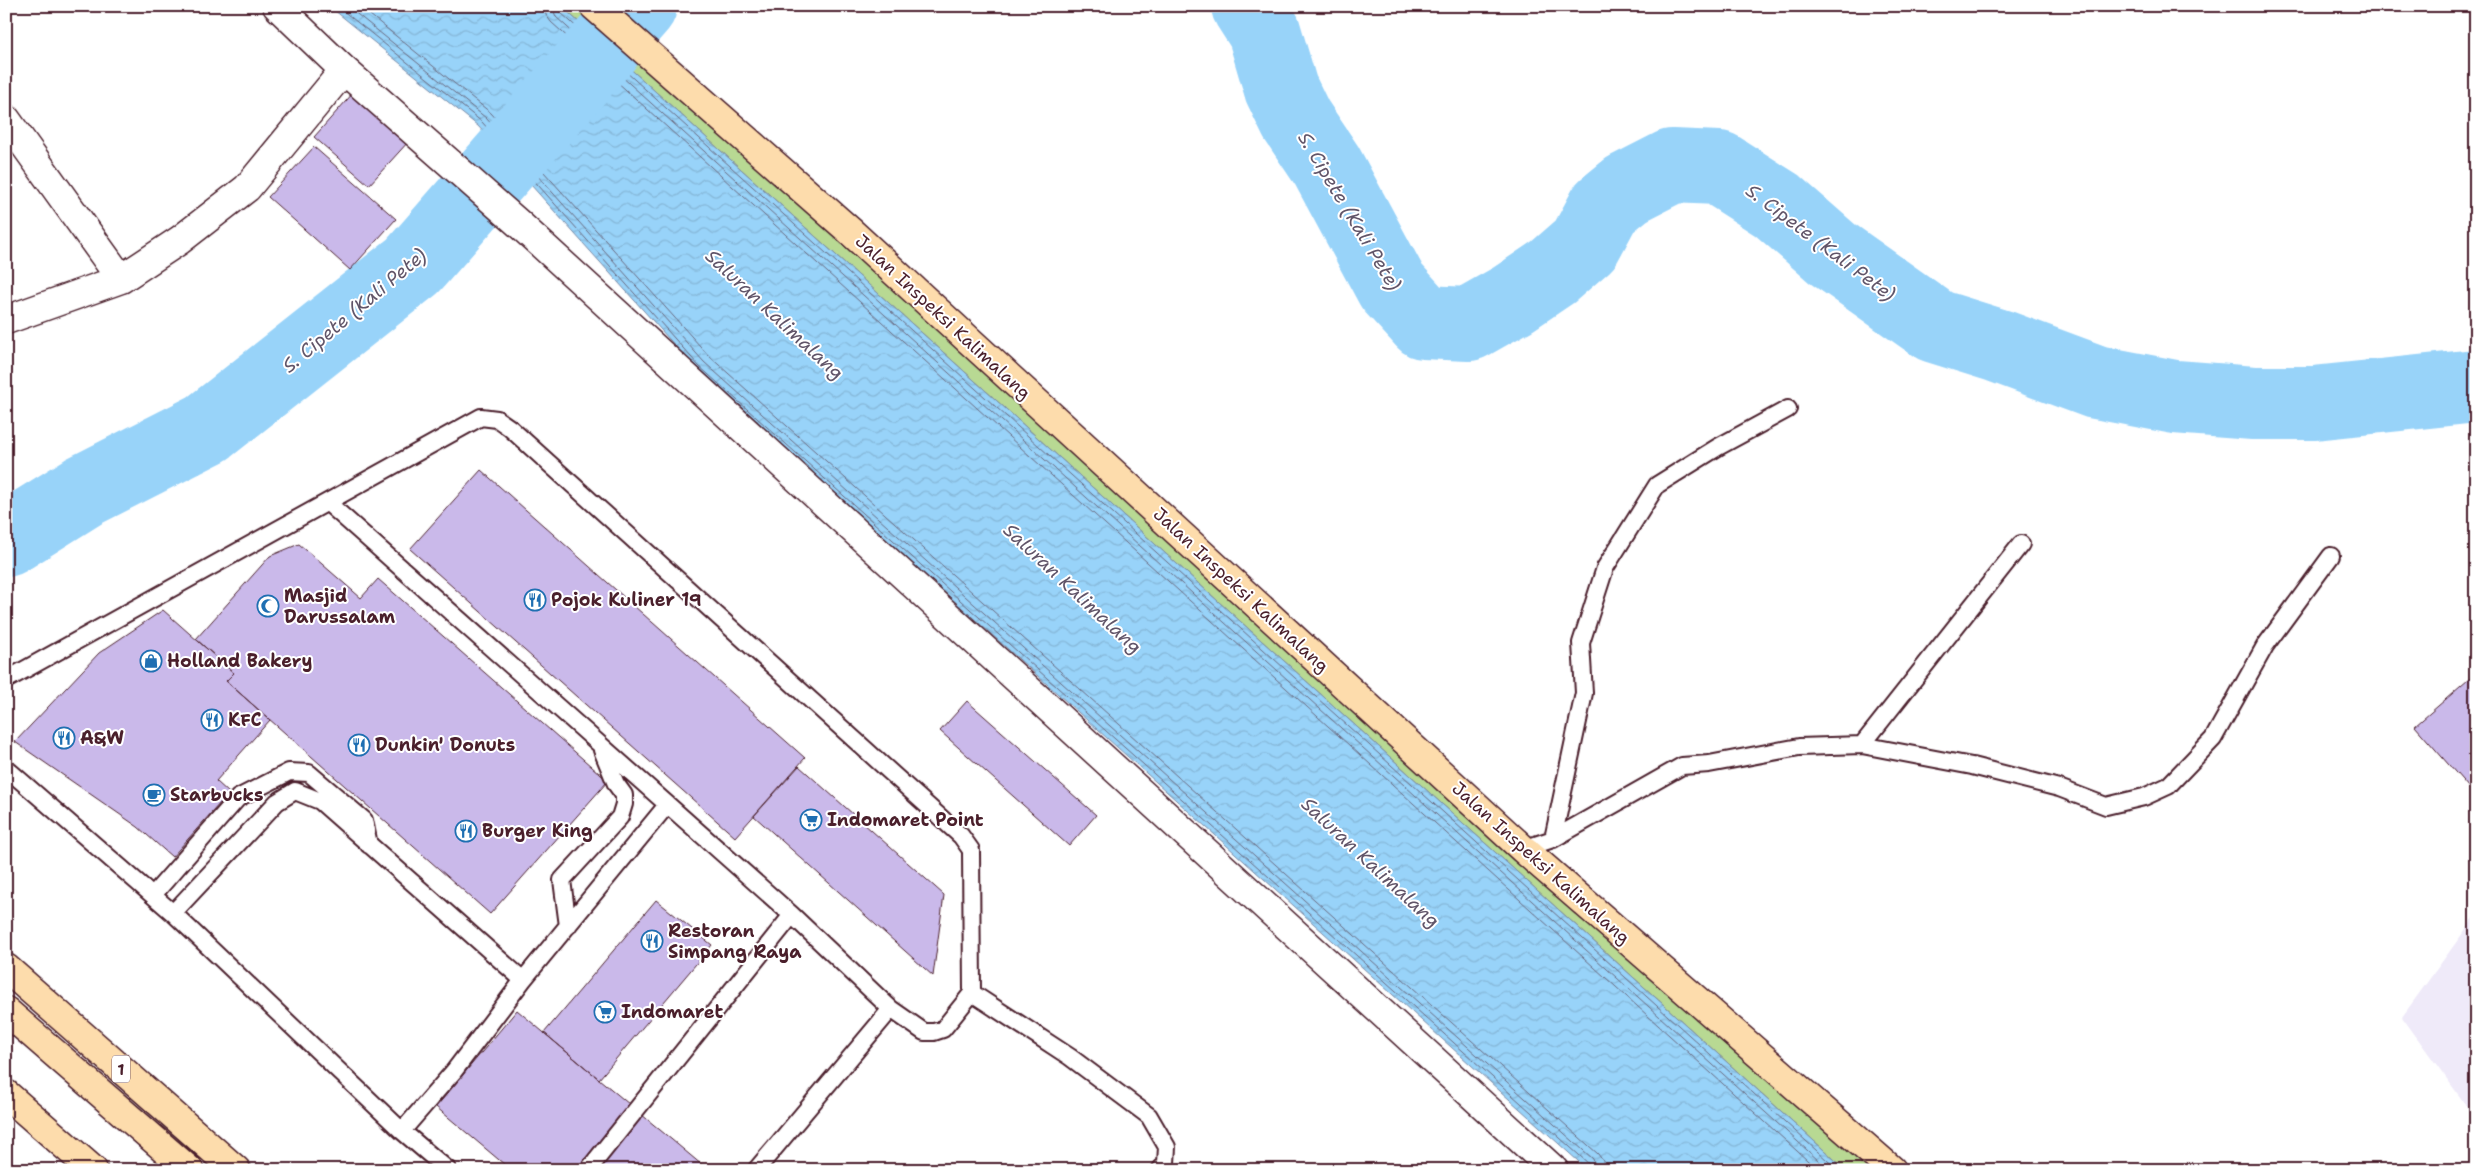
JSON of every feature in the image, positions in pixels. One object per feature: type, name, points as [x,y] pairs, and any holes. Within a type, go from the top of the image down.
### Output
[{"type":"main road","name":"Jalan Inspeksi Kalimalang","points":[[594,6],[850,232],[1523,850],[1892,1170]]},
{"type":"main road","name":"1","points":[[6,968],[236,1170]]},
{"type":"main road","name":"1","points":[[6,1011],[189,1170]]},
{"type":"main road","points":[[6,1094],[93,1170]]},
{"type":"street","points":[[277,6],[344,70],[518,223],[1554,1170]]},
{"type":"street","points":[[6,320],[121,279],[180,240],[247,188],[344,70]]},
{"type":"street","points":[[6,120],[121,279]]},
{"type":"lane","points":[[1552,839],[1584,693],[1580,643],[1605,568],[1657,485],[1718,448],[1788,410]]},
{"type":"lane","points":[[6,680],[481,417],[497,420],[510,428],[961,836],[971,850],[972,993],[943,1029],[934,1032],[924,1032],[891,1009],[792,915],[328,503]]},
{"type":"lane","points":[[1862,745],[2021,544]]},
{"type":"lane","points":[[1523,850],[1552,839],[1682,766],[1709,764],[1800,747],[1862,745],[1972,766],[2058,788],[2106,806],[2144,797],[2168,786],[2213,738],[2265,646],[2331,556]]},
{"type":"lane","points":[[568,926],[562,880],[620,817],[624,804],[624,795],[616,784],[600,745]]},
{"type":"lane","points":[[6,768],[173,913],[402,1131],[448,1170]]},
{"type":"lane","points":[[153,895],[238,798],[289,772],[309,772],[364,820],[370,845]]},
{"type":"lane","points":[[173,913],[277,802],[295,791],[320,801],[523,980]]},
{"type":"lane","points":[[402,1131],[454,1071],[523,980],[667,805]]},
{"type":"lane","points":[[588,1170],[792,915]]},
{"type":"lane","points":[[972,993],[1070,1057],[1149,1116],[1167,1148],[1166,1163],[1160,1170]]},
{"type":"lane","points":[[756,1170],[891,1009]]},
{"type":"shaded area","points":[[2476,915],[2476,1119],[2402,1017]]},
{"type":"green space","points":[[561,6],[594,6],[1886,1170],[1846,1170]]},
{"type":"water","name":"Saluran Kalimalang","points":[[329,6],[561,6],[1846,1170],[1588,1170],[696,369],[478,126]]},
{"type":"building","points":[[354,92],[409,141],[369,185],[314,137]]},
{"type":"building","points":[[314,147],[396,219],[350,270],[268,197]]},
{"type":"building","points":[[481,470],[805,758],[735,837],[410,549]]},
{"type":"building","points":[[299,544],[361,598],[378,579],[608,781],[490,914],[226,681],[234,673],[196,639],[270,556]]},
{"type":"building","points":[[163,610],[234,673],[226,681],[270,720],[216,781],[229,793],[172,857],[138,827],[15,742],[99,653]]},
{"type":"building","points":[[2476,673],[2476,796],[2415,726]]},
{"type":"building","points":[[967,701],[1096,815],[1069,846],[940,731]]},
{"type":"building","points":[[799,766],[944,895],[933,976],[754,816]]},
{"type":"building","points":[[656,900],[712,945],[599,1079],[544,1033]]},
{"type":"building","points":[[517,1010],[708,1170],[511,1170],[436,1107]]},
{"type":"waterway","name":"S. Cipete (Kali Pete)","points":[[6,540],[84,491],[208,428],[413,266],[640,6]]},
{"type":"waterway","name":"S. Cipete (Kali Pete)","points":[[1248,6],[1264,31],[1281,89],[1296,120],[1327,166],[1392,287],[1424,322],[1469,324],[1513,299],[1553,272],[1585,244],[1605,207],[1627,189],[1672,166],[1719,168],[1777,205],[1833,254],[1935,326],[1999,346],[2096,382],[2175,397],[2254,403],[2314,403],[2476,386]]},
{"type":"place","name":"Pojok Kuliner 19","points":[[535,600]]},
{"type":"place","name":"Masjid Darussalam","points":[[268,606]]},
{"type":"place","name":"Holland Bakery","points":[[151,661]]},
{"type":"place","name":"KFC","points":[[212,720]]},
{"type":"place","name":"A&W","points":[[64,738]]},
{"type":"place","name":"Dunkin' Donuts","points":[[359,745]]},
{"type":"place","name":"Starbucks","points":[[154,795]]},
{"type":"place","name":"Indomaret Point","points":[[811,820]]},
{"type":"place","name":"Burger King","points":[[466,831]]},
{"type":"place","name":"Restoran Simpang Raya","points":[[652,941]]},
{"type":"place","name":"Indomaret","points":[[605,1012]]}]
